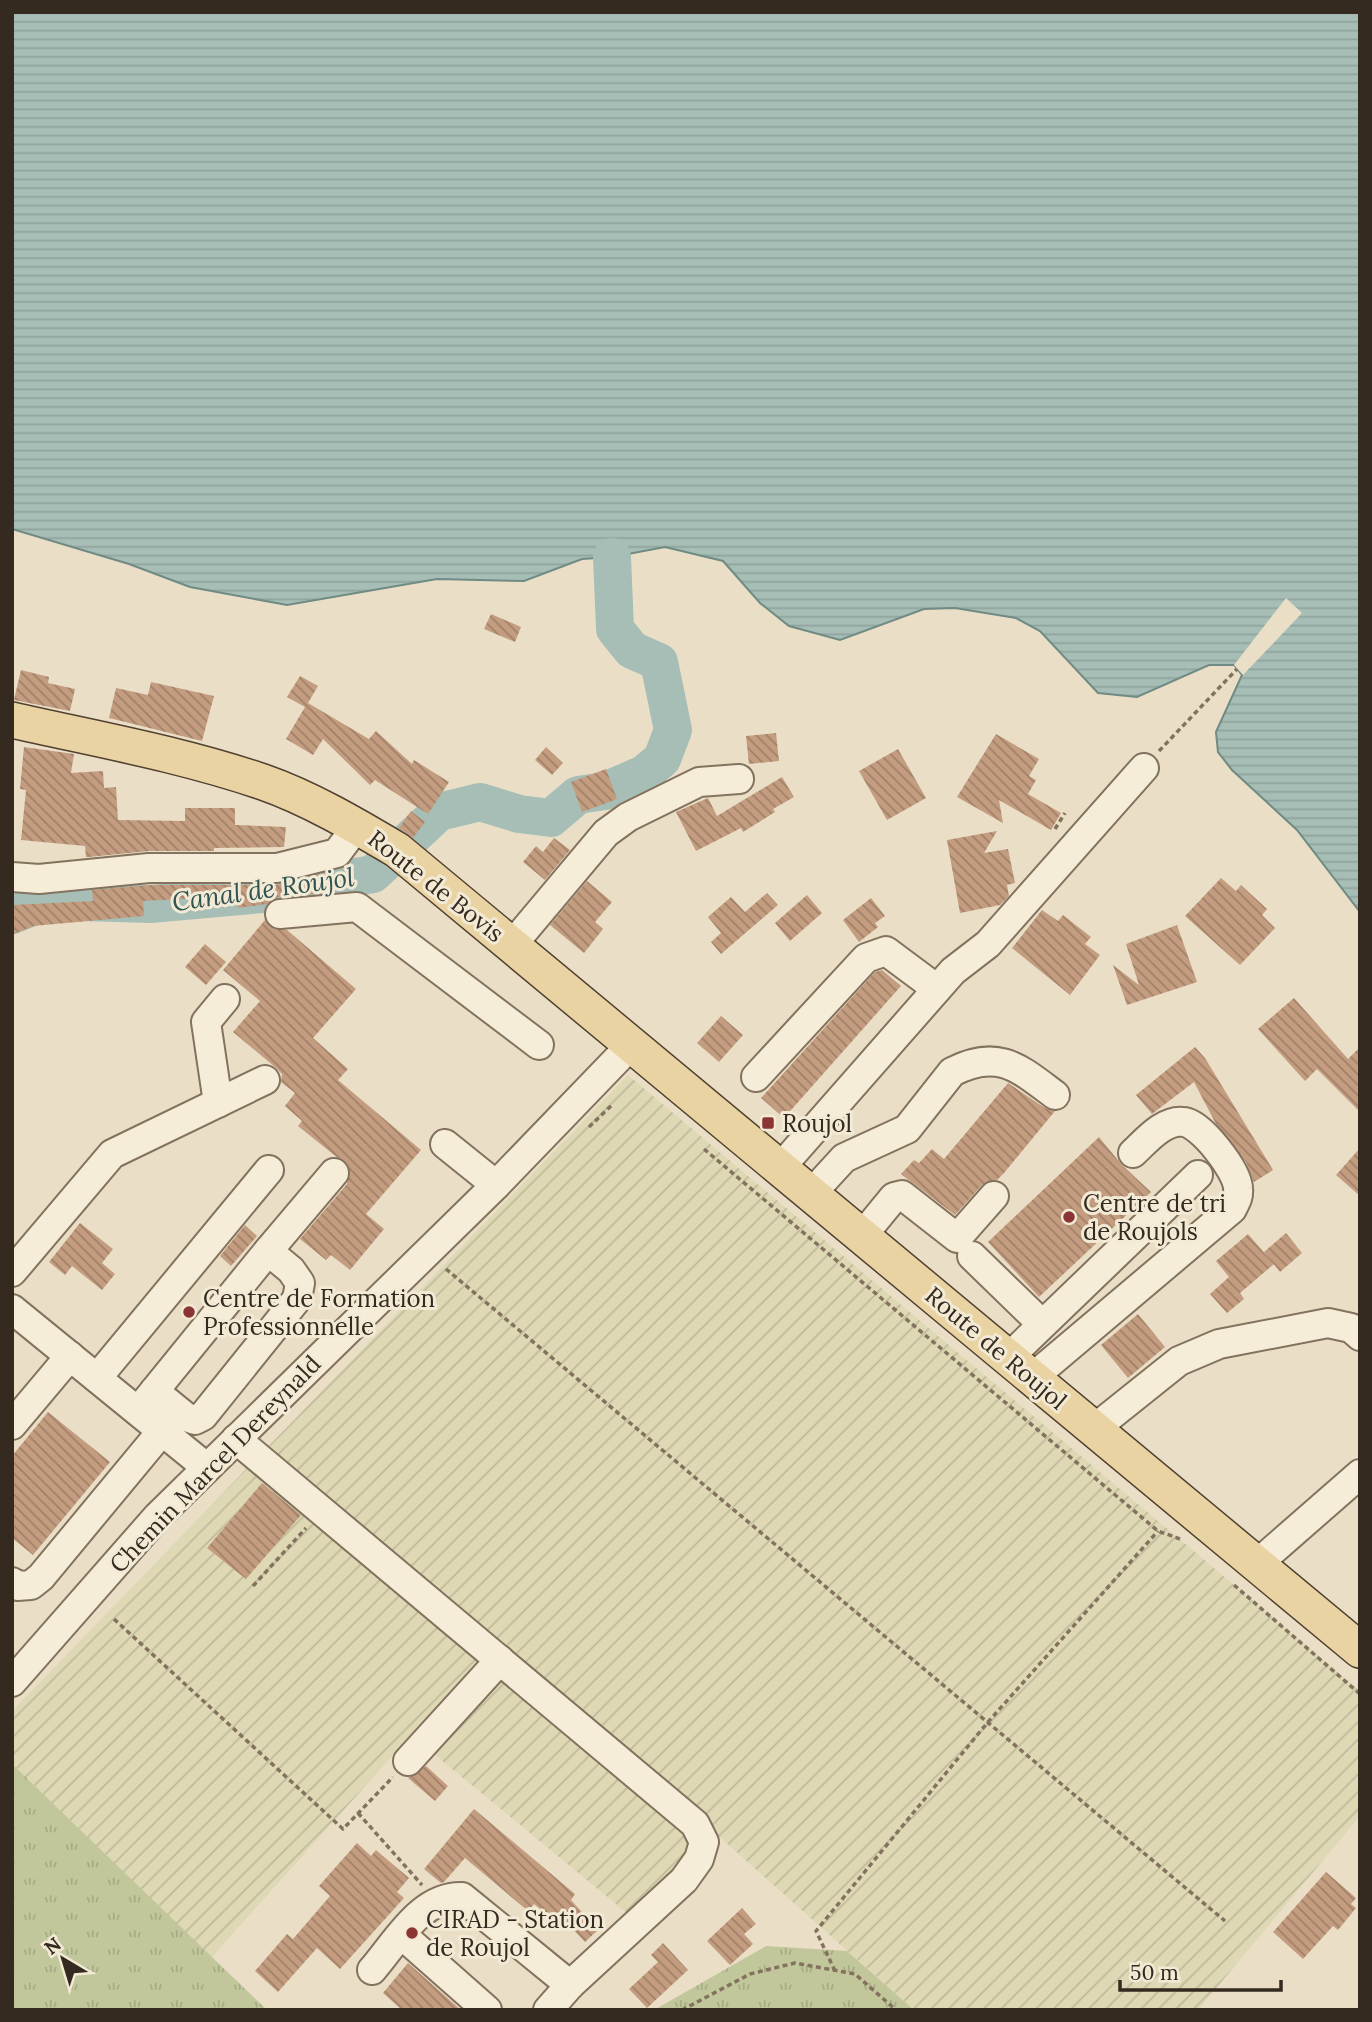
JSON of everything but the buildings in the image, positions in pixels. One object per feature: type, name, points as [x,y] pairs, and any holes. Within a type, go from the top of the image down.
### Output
[{"type":"main road","name":"Route de Bovis","points":[[12,720],[198,762],[265,783],[357,826],[397,850],[632,1044]]},
{"type":"main road","name":"Route de Roujol","points":[[632,1044],[1360,1650]]},
{"type":"street","points":[[780,1168],[953,971],[988,944],[1144,768]]},
{"type":"street","points":[[512,945],[606,833],[628,817],[699,782],[739,779]]},
{"type":"street","points":[[12,877],[39,879],[149,868],[276,868],[337,853],[357,826]]},
{"type":"street","points":[[280,914],[357,907],[539,1045]]},
{"type":"street","points":[[756,1077],[866,958],[877,952],[886,951],[937,989]]},
{"type":"street","points":[[218,1103],[206,1023],[225,999]]},
{"type":"street","name":"Chemin Marcel Dereynald","points":[[12,1682],[157,1517],[496,1185],[632,1044]]},
{"type":"street","points":[[811,1194],[844,1158],[907,1129],[953,1072],[961,1067],[989,1060],[1007,1062],[1055,1095]]},
{"type":"street","points":[[12,1272],[112,1154],[265,1080]]},
{"type":"street","points":[[1020,1368],[1232,1209],[1238,1198],[1238,1185],[1228,1164],[1197,1126],[1183,1122],[1169,1124],[1133,1153]]},
{"type":"street","points":[[444,1144],[496,1185]]},
{"type":"street","points":[[97,1378],[270,1170]]},
{"type":"street","points":[[146,1401],[334,1173]]},
{"type":"street","points":[[1020,1368],[1042,1324],[1198,1175]]},
{"type":"street","points":[[862,1237],[894,1197],[902,1195],[957,1238],[994,1196]]},
{"type":"street","points":[[12,1309],[97,1378],[195,1420],[203,1416],[298,1299],[300,1283],[291,1270],[268,1251]]},
{"type":"street","points":[[972,1256],[1042,1324]]},
{"type":"street","points":[[1094,1429],[1179,1361],[1220,1344],[1328,1323],[1357,1330]]},
{"type":"street","points":[[12,1425],[70,1356]]},
{"type":"street","points":[[146,1401],[162,1431],[206,1467]]},
{"type":"street","points":[[12,1582],[18,1586],[30,1585],[41,1577],[162,1431]]},
{"type":"street","points":[[236,1439],[695,1824],[704,1842],[699,1859],[684,1880],[570,1985],[548,2010]]},
{"type":"street","points":[[1257,1564],[1360,1474]]},
{"type":"street","points":[[408,1761],[500,1660]]},
{"type":"street","points":[[372,1970],[428,1905],[448,1896],[462,1896],[570,1985]]},
{"type":"street","points":[[402,1935],[487,2010]]},
{"type":"path","points":[[1144,768],[1237,669]]},
{"type":"path","points":[[704,1149],[1158,1531],[1183,1541]]},
{"type":"path","points":[[446,1269],[1225,1922]]},
{"type":"path","points":[[253,1586],[321,1511]]},
{"type":"path","points":[[835,1970],[816,1931],[988,1723],[1158,1531]]},
{"type":"path","points":[[1225,1577],[1360,1694]]},
{"type":"path","points":[[114,1619],[343,1829],[408,1761]]},
{"type":"path","points":[[358,1813],[436,1901]]},
{"type":"path","points":[[682,2010],[770,1967],[795,1963],[855,1974],[896,2010]]},
{"type":"shaded area","points":[[628,1075],[1360,1691],[1360,1816],[1198,2010],[914,2010],[713,1831],[633,1918],[411,1735],[211,1958],[12,1764],[12,1711]]},
{"type":"green space","points":[[12,1764],[267,2010],[12,2010]]},
{"type":"green space","points":[[766,1946],[847,1951],[914,2010],[654,2010]]},
{"type":"water","points":[[12,12],[1360,12],[1360,912],[1297,830],[1232,770],[1218,752],[1216,732],[1242,675],[1234,665],[1209,665],[1137,697],[1098,693],[1040,631],[1016,618],[955,608],[924,609],[840,640],[789,626],[760,603],[723,561],[665,547],[612,557],[582,559],[524,581],[437,579],[287,605],[190,587],[129,564],[12,529]]},
{"type":"pier","points":[[1286,598],[1302,613],[1243,675],[1234,665]]},
{"type":"waterway","name":"Canal de Roujol","points":[[12,915],[48,901],[150,904],[263,894],[373,874],[439,812],[480,802],[519,814],[551,818],[578,795],[605,791],[644,774],[662,759],[673,730],[659,662],[632,650],[615,629],[612,557]]},
{"type":"place","name":"Roujol","points":[[768,1123]]},
{"type":"place","name":"Centre de tri de Roujols","points":[[1069,1217]]},
{"type":"place","name":"Centre de Formation Professionnelle","points":[[189,1312]]},
{"type":"place","name":"CIRAD - Station de Roujol","points":[[412,1933]]}]
